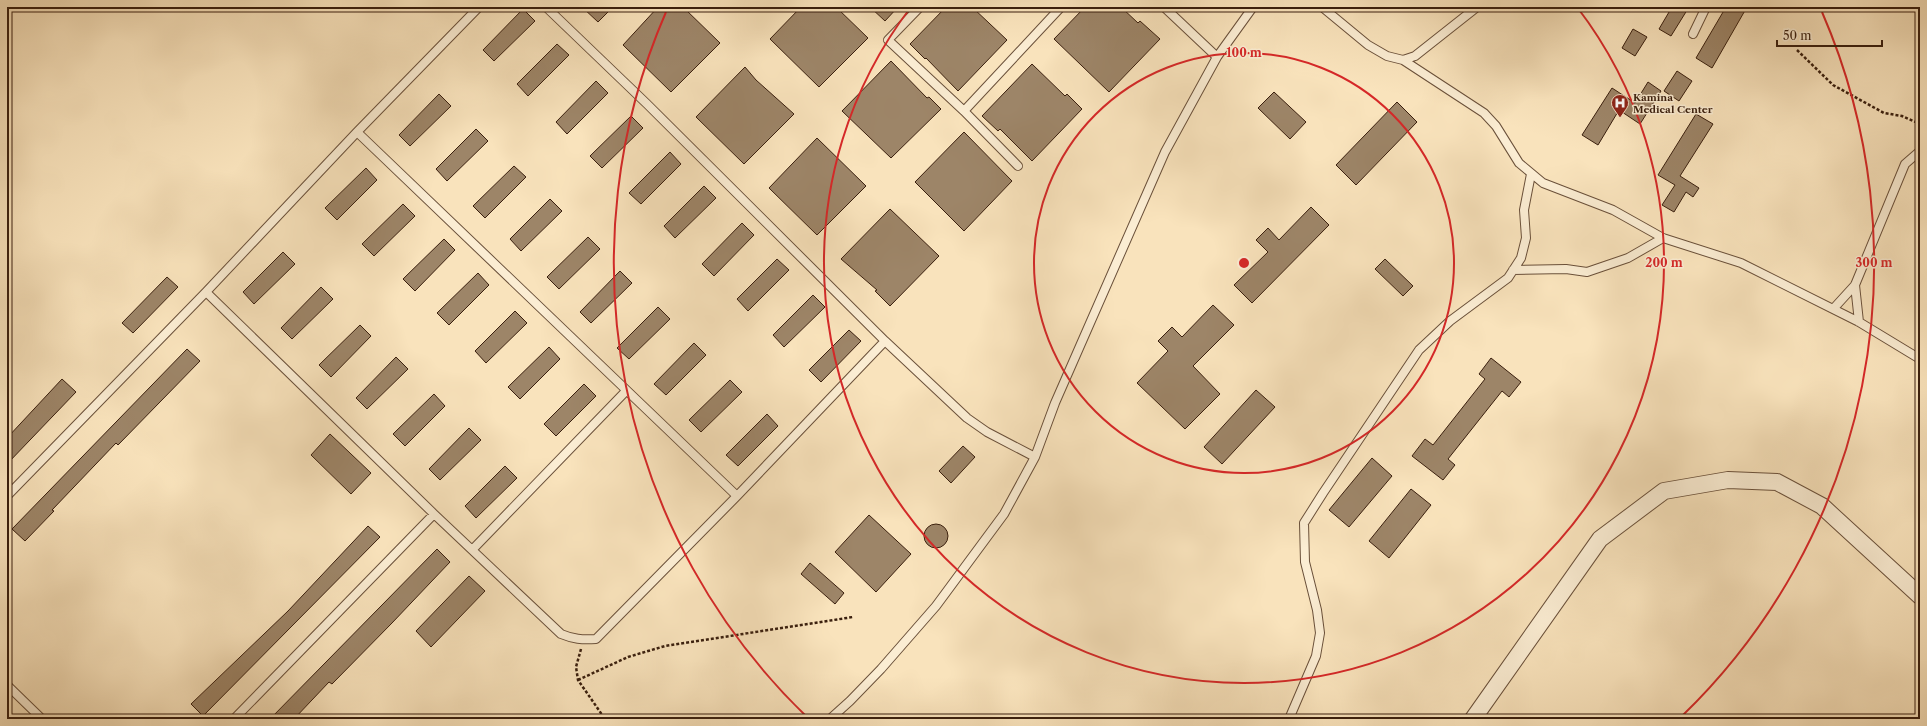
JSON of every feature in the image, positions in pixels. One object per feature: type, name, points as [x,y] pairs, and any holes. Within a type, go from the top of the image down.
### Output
[{"type":"street","points":[[1473,719],[1600,539],[1664,491],[1728,480],[1777,482],[1822,506],[1920,596]]},
{"type":"lane","points":[[7,496],[206,292],[357,132],[479,7]]},
{"type":"lane","points":[[546,7],[647,104],[885,341],[967,418],[987,432],[1035,457]]},
{"type":"lane","points":[[920,7],[888,40],[964,111],[1018,166]]},
{"type":"lane","points":[[964,111],[1061,7]]},
{"type":"lane","points":[[1164,7],[1217,57]]},
{"type":"lane","points":[[830,719],[881,669],[936,606],[1004,514],[1035,457],[1055,403],[1165,152],[1217,57],[1253,7]]},
{"type":"lane","points":[[1322,7],[1368,45],[1386,56],[1402,60],[1484,113],[1496,126],[1519,163],[1543,183],[1613,210],[1663,238],[1741,263],[1834,308],[1920,359]]},
{"type":"lane","points":[[1402,60],[1415,56],[1477,7]]},
{"type":"lane","points":[[1692,34],[1706,7]]},
{"type":"lane","points":[[357,132],[737,496]]},
{"type":"lane","points":[[1834,308],[1855,284],[1905,164],[1920,151]]},
{"type":"lane","points":[[1289,719],[1316,656],[1320,633],[1317,610],[1305,562],[1304,524],[1323,493],[1419,350],[1450,321],[1508,278],[1521,258],[1526,238],[1524,210],[1531,174]]},
{"type":"lane","points":[[1513,270],[1566,270],[1587,272],[1628,258],[1663,238]]},
{"type":"lane","points":[[1855,284],[1859,322]]},
{"type":"lane","points":[[206,292],[434,514],[473,549],[561,634],[572,639],[584,640],[596,639],[737,496],[885,341]]},
{"type":"lane","points":[[473,549],[626,391]]},
{"type":"lane","points":[[234,719],[434,514]]},
{"type":"lane","points":[[7,685],[42,719]]},
{"type":"path","points":[[1797,50],[1833,85],[1884,113],[1902,116],[1920,124]]},
{"type":"path","points":[[578,680],[628,657],[665,646],[853,617]]},
{"type":"path","points":[[584,640],[576,666],[578,680],[605,719]]},
{"type":"building","points":[[582,7],[613,7],[598,22]]},
{"type":"building","points":[[658,7],[683,7],[720,43],[671,92],[623,45]]},
{"type":"building","points":[[801,7],[836,7],[868,38],[819,87],[770,39]]},
{"type":"building","points":[[870,7],[898,7],[885,21]]},
{"type":"building","points":[[946,7],[972,7],[1007,40],[958,91],[910,44]]},
{"type":"building","points":[[1085,7],[1121,7],[1138,23],[1140,21],[1160,39],[1109,92],[1054,39]]},
{"type":"building","points":[[1672,7],[1689,7],[1671,36],[1659,29]]},
{"type":"building","points":[[1726,7],[1747,7],[1712,68],[1696,58]]},
{"type":"building","points":[[523,9],[535,21],[494,61],[483,50]]},
{"type":"building","points":[[1633,29],[1647,37],[1635,56],[1622,48]]},
{"type":"building","points":[[557,44],[569,55],[528,96],[517,84]]},
{"type":"building","points":[[891,61],[927,98],[929,97],[941,109],[891,158],[842,111]]},
{"type":"building","points":[[1032,64],[1065,96],[1067,94],[1082,109],[1032,161],[1000,129],[998,131],[982,116]]},
{"type":"building","points":[[745,67],[756,80],[794,114],[744,164],[696,117]]},
{"type":"building","points":[[1677,71],[1692,81],[1679,101],[1664,91]]},
{"type":"building","points":[[596,81],[608,93],[567,134],[556,122]]},
{"type":"building","points":[[1648,82],[1661,91],[1640,124],[1619,110],[1598,145],[1582,135],[1612,88],[1635,103]]},
{"type":"building","points":[[1274,92],[1306,122],[1290,139],[1258,108]]},
{"type":"building","points":[[439,94],[451,106],[410,146],[399,135]]},
{"type":"building","points":[[1397,102],[1417,122],[1356,185],[1336,165]]},
{"type":"building","points":[[1696,114],[1713,124],[1680,176],[1699,188],[1693,197],[1686,192],[1674,212],[1662,205],[1675,185],[1658,175]]},
{"type":"building","points":[[631,116],[643,128],[602,168],[590,156]]},
{"type":"building","points":[[476,129],[488,141],[447,181],[436,169]]},
{"type":"building","points":[[964,132],[1012,181],[964,231],[915,182]]},
{"type":"building","points":[[817,138],[866,186],[817,235],[769,188]]},
{"type":"building","points":[[670,152],[681,164],[641,204],[629,193]]},
{"type":"building","points":[[514,166],[526,177],[485,218],[473,206]]},
{"type":"building","points":[[366,168],[377,180],[337,220],[325,208]]},
{"type":"building","points":[[704,186],[716,198],[675,238],[664,226]]},
{"type":"building","points":[[550,199],[562,211],[521,251],[510,239]]},
{"type":"building","points":[[403,204],[415,216],[374,256],[362,244]]},
{"type":"building","points":[[1311,207],[1329,225],[1252,303],[1234,285],[1268,252],[1256,240],[1268,228],[1279,240]]},
{"type":"building","points":[[890,209],[939,256],[890,306],[875,291],[877,290],[841,259]]},
{"type":"building","points":[[742,223],[754,235],[714,276],[702,264]]},
{"type":"building","points":[[588,237],[600,249],[559,289],[547,277]]},
{"type":"building","points":[[444,239],[455,250],[415,291],[403,279]]},
{"type":"building","points":[[283,252],[295,264],[254,304],[243,292]]},
{"type":"building","points":[[777,259],[789,270],[748,311],[737,299]]},
{"type":"building","points":[[1385,259],[1413,286],[1403,296],[1375,269]]},
{"type":"building","points":[[620,271],[632,283],[591,323],[580,312]]},
{"type":"building","points":[[478,273],[489,285],[449,325],[437,313]]},
{"type":"building","points":[[167,277],[178,287],[133,333],[122,323]]},
{"type":"building","points":[[321,287],[333,299],[292,339],[281,328]]},
{"type":"building","points":[[813,295],[825,307],[784,347],[773,335]]},
{"type":"building","points":[[1213,305],[1234,325],[1193,366],[1220,394],[1185,429],[1137,383],[1168,351],[1158,341],[1172,327],[1182,337]]},
{"type":"building","points":[[658,307],[670,319],[629,359],[617,348]]},
{"type":"building","points":[[515,311],[527,323],[486,363],[475,351]]},
{"type":"building","points":[[360,325],[371,336],[331,377],[319,365]]},
{"type":"building","points":[[849,330],[861,341],[821,382],[809,370]]},
{"type":"building","points":[[694,343],[706,355],[666,395],[654,384]]},
{"type":"building","points":[[549,347],[560,359],[520,399],[508,387]]},
{"type":"building","points":[[187,349],[200,361],[118,445],[116,443],[52,510],[54,511],[25,541],[12,529]]},
{"type":"building","points":[[396,357],[408,369],[367,409],[356,398]]},
{"type":"building","points":[[1491,358],[1521,382],[1509,397],[1502,391],[1448,459],[1455,465],[1443,480],[1412,456],[1425,439],[1433,445],[1485,379],[1479,374]]},
{"type":"building","points":[[62,379],[76,392],[7,464],[7,438]]},
{"type":"building","points":[[730,380],[742,392],[701,432],[689,420]]},
{"type":"building","points":[[584,384],[596,396],[556,436],[544,424]]},
{"type":"building","points":[[1256,390],[1275,407],[1222,464],[1204,447]]},
{"type":"building","points":[[434,394],[445,406],[405,446],[393,434]]},
{"type":"building","points":[[767,414],[778,426],[738,466],[726,455]]},
{"type":"building","points":[[469,428],[481,440],[440,480],[429,469]]},
{"type":"building","points":[[330,434],[371,473],[351,494],[311,455]]},
{"type":"building","points":[[963,446],[975,457],[951,483],[939,471]]},
{"type":"building","points":[[1372,458],[1392,476],[1349,527],[1329,510]]},
{"type":"building","points":[[505,466],[517,478],[476,518],[465,506]]},
{"type":"building","points":[[1411,489],[1431,505],[1389,558],[1369,541]]},
{"type":"building","points":[[869,515],[911,554],[876,592],[835,552]]},
{"type":"building","points":[[936,524],[945,527],[948,536],[945,545],[936,548],[927,545],[924,536],[927,527]]},
{"type":"building","points":[[368,526],[380,537],[203,716],[191,704],[288,611]]},
{"type":"building","points":[[437,549],[450,562],[392,623],[332,684],[329,682],[294,719],[270,719]]},
{"type":"building","points":[[810,563],[844,593],[835,604],[801,574]]},
{"type":"building","points":[[469,576],[485,591],[431,647],[416,631]]},
{"type":"place","name":"Kamina Medical Center","points":[[1620,118]]}]
